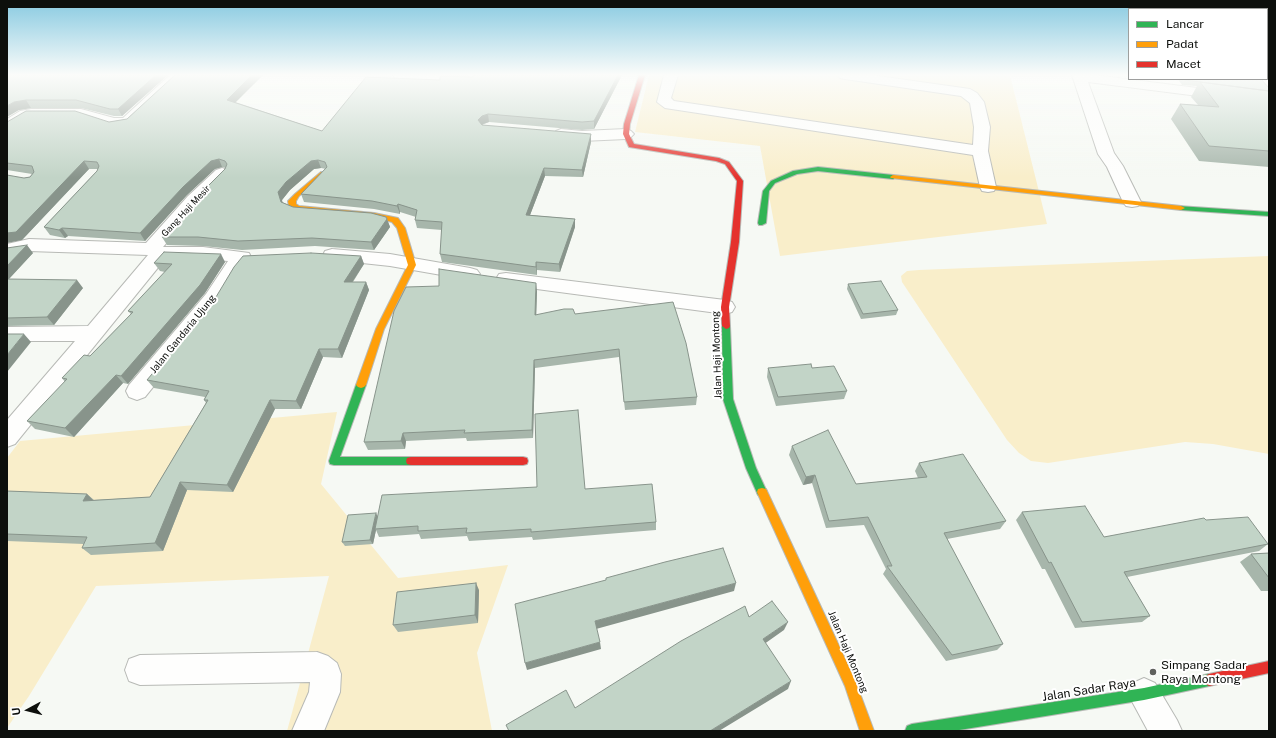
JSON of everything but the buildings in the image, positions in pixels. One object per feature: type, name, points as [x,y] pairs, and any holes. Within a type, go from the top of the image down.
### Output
[{"type":"street","points":[[9,123],[25,114],[31,113],[81,113],[108,122],[126,122],[141,109]]},
{"type":"street","points":[[544,133],[582,136],[626,134],[631,109]]},
{"type":"street","points":[[700,109],[980,151]]},
{"type":"street","points":[[978,109],[982,127],[980,151],[988,187]]},
{"type":"street","points":[[1091,109],[1106,154],[1115,166],[1132,202]]},
{"type":"street","name":"Jalan Haji Montong","points":[[626,134],[630,146],[717,159],[727,163],[740,181],[735,242],[725,307],[728,399],[751,468],[851,684],[867,731]]},
{"type":"street","points":[[762,223],[766,191],[773,182],[784,176],[804,170],[831,170],[1170,207],[1269,214]]},
{"type":"street","name":"Gang Haji Mesir","points":[[155,251],[194,200],[222,173]]},
{"type":"street","points":[[321,174],[297,195],[292,201],[292,205],[302,209],[374,215],[395,220],[401,228],[412,265],[380,329],[334,461],[523,461]]},
{"type":"street","points":[[29,245],[44,229]]},
{"type":"street","name":"Jalan Gandaria Ujung","points":[[7,250],[29,245],[203,253],[250,257],[229,272],[213,299],[137,391]]},
{"type":"street","points":[[7,437],[93,333],[155,251]]},
{"type":"street","points":[[315,254],[373,257],[412,265],[725,307]]},
{"type":"street","points":[[7,334],[93,333]]},
{"type":"street","points":[[140,670],[317,667],[326,674],[324,692],[308,731]]},
{"type":"street","name":"Jalan Sadar Raya","points":[[912,731],[1144,694],[1269,667]]},
{"type":"street","points":[[1144,694],[1166,731]]},
{"type":"shaded area","points":[[641,109],[1019,109],[1047,224],[780,256],[760,146],[635,132]]},
{"type":"shaded area","points":[[1269,256],[1269,454],[1213,444],[1185,442],[1048,463],[1031,461],[1019,453],[1007,440],[902,282],[901,276],[907,271],[919,270]]},
{"type":"shaded area","points":[[337,412],[321,484],[398,578],[508,565],[477,653],[492,731],[287,731],[329,576],[96,586],[29,696],[7,728],[7,458],[20,441]]},
{"type":"traffic: fast","points":[[762,223],[766,191],[773,182],[795,172],[818,169],[893,177]]},
{"type":"traffic: fast","points":[[1181,208],[1269,214]]},
{"type":"traffic: fast","points":[[726,326],[728,399],[751,468],[762,492]]},
{"type":"traffic: fast","points":[[361,385],[334,461],[411,461]]},
{"type":"traffic: fast","points":[[912,731],[1144,694],[1209,680]]},
{"type":"traffic: slow","points":[[321,174],[297,195],[292,201],[292,205],[297,208],[374,215],[395,220],[401,228],[412,265],[380,329],[361,385]]},
{"type":"traffic: slow","points":[[893,177],[1181,208]]},
{"type":"traffic: slow","points":[[762,492],[851,684],[867,731]]},
{"type":"traffic: jam","points":[[631,109],[626,134],[631,146],[717,159],[727,163],[740,181],[735,242],[725,307],[726,326]]},
{"type":"traffic: jam","points":[[411,461],[523,461]]},
{"type":"traffic: jam","points":[[1209,680],[1269,667]]},
{"type":"place","name":"Simpang Sadar Raya Montong","points":[[1153,672]]}]
